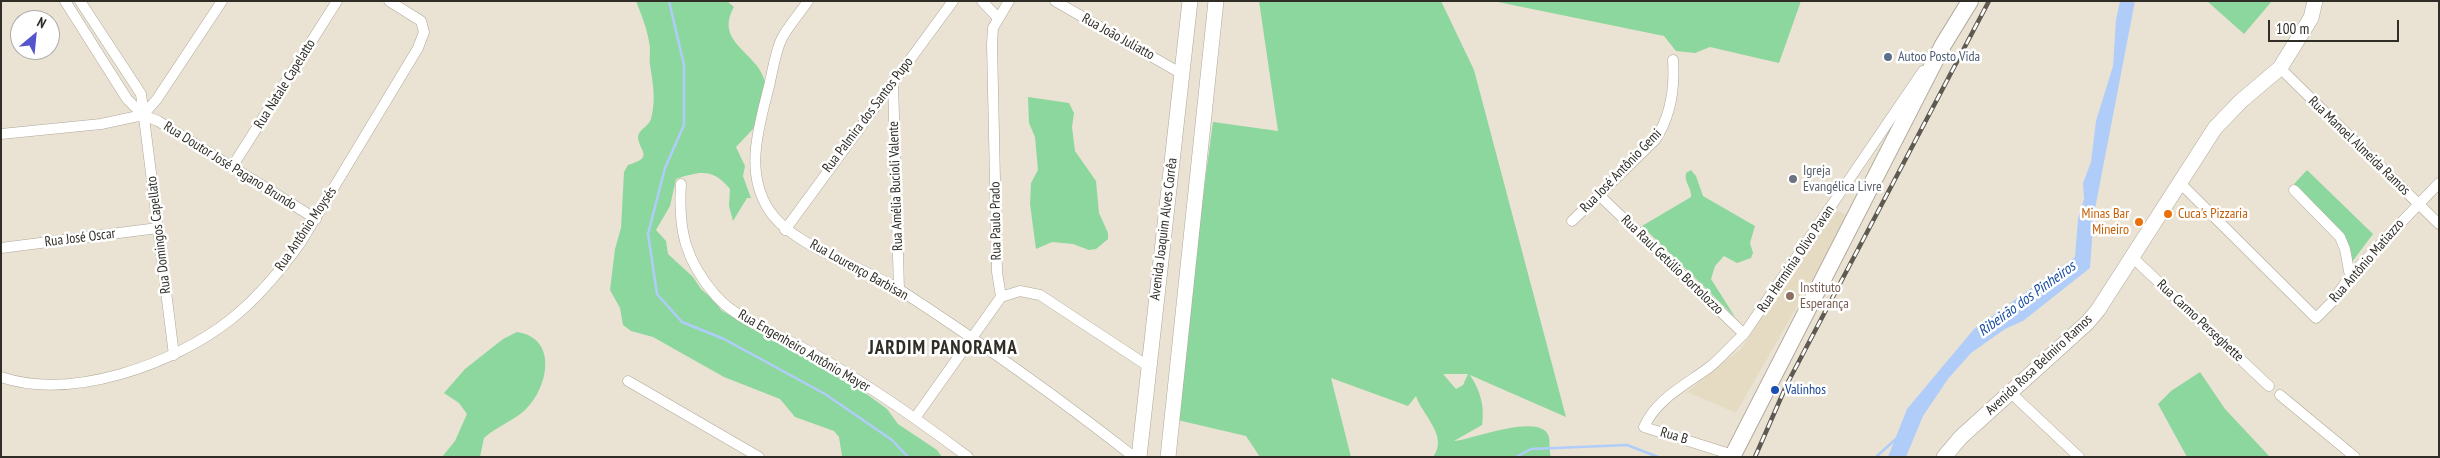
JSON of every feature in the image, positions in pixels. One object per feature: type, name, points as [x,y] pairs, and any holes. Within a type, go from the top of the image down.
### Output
[{"type":"main road","name":"Avenida Joaquim Alves Corrêa","points":[[1139,457],[1190,1]]},
{"type":"main road","name":"Avenida Joaquim Alves Corrêa","points":[[1168,457],[1216,1]]},
{"type":"main road","points":[[1733,456],[1943,45],[1970,1]]},
{"type":"main road","name":"Avenida Rosa Belmiro Ramos","points":[[1944,457],[1961,437],[2012,394],[2087,323],[2098,310],[2215,128],[2224,116],[2280,68],[2311,18],[2316,1]]},
{"type":"street","name":"Rua Doutor José Pagano Brundo","points":[[65,1],[127,99],[143,115],[316,219]]},
{"type":"street","points":[[80,1],[141,94],[143,115]]},
{"type":"street","points":[[1,134],[102,124],[143,115],[158,100],[222,1]]},
{"type":"street","name":"Rua Natale Capelatto","points":[[232,167],[337,1]]},
{"type":"street","name":"Rua Antônio Moysés","points":[[1,377],[15,382],[40,384],[90,381],[137,369],[174,355],[230,320],[246,306],[284,266],[316,219],[374,119],[414,57],[424,32],[421,21],[389,1]]},
{"type":"street","name":"Rua Lourenço Barbisan","points":[[808,1],[779,45],[758,130],[755,173],[758,189],[769,210],[785,230],[899,290],[971,337],[1085,419],[1134,457]]},
{"type":"street","name":"Rua Palmira dos Santos Pupo","points":[[785,230],[953,1]]},
{"type":"street","points":[[982,1],[998,18]]},
{"type":"street","name":"Rua Paulo Prado","points":[[1001,296],[997,272],[992,44],[993,28],[1009,1]]},
{"type":"street","name":"Rua João Juliatto","points":[[1054,1],[1182,74]]},
{"type":"street","name":"Rua Hermínia Olivo Pavan","points":[[1644,427],[1650,413],[1659,403],[1712,364],[1744,334],[1913,84],[1943,45]]},
{"type":"street","name":"Rua José Antônio Gemi","points":[[1572,222],[1655,140],[1666,124],[1675,87],[1673,60]]},
{"type":"street","name":"Rua Manoel Almeida Ramos","points":[[2280,68],[2439,224]]},
{"type":"street","name":"Rua Amélia Bucioli Valente","points":[[893,82],[899,290]]},
{"type":"street","name":"Rua Domingos Capellato","points":[[143,115],[174,355]]},
{"type":"street","name":"Rua Antônio Matiazzo","points":[[2180,183],[2316,318],[2333,301],[2350,276],[2418,203],[2439,184]]},
{"type":"street","name":"Rua Engenheiro Antônio Mayer","points":[[681,184],[680,222],[684,240],[692,261],[716,296],[737,314],[804,348],[915,418],[968,457]]},
{"type":"street","points":[[2294,190],[2340,237],[2345,249],[2350,276]]},
{"type":"street","name":"Rua Raul Getúlio Bortolozzo","points":[[1600,196],[1744,334]]},
{"type":"street","name":"Rua José Oscar","points":[[1,248],[158,228]]},
{"type":"street","name":"Rua Carmo Perseghette","points":[[2131,256],[2269,386]]},
{"type":"street","points":[[915,418],[1001,296],[1020,291],[1040,295],[1148,366]]},
{"type":"street","points":[[628,382],[759,457]]},
{"type":"street","points":[[2012,394],[2079,457]]},
{"type":"street","points":[[2280,395],[2355,457]]},
{"type":"street","name":"Rua B","points":[[1644,427],[1733,456]]},
{"type":"shaded area","name":"Instituto Esperança","points":[[1834,209],[1849,216],[1736,413],[1687,392],[1741,349]]},
{"type":"green space","points":[[636,1],[727,1],[734,7],[730,17],[730,33],[738,46],[759,68],[767,87],[753,129],[736,147],[745,166],[743,176],[751,198],[747,198],[733,221],[729,206],[730,189],[718,177],[712,174],[699,173],[676,179],[670,206],[656,230],[666,241],[668,254],[693,277],[701,289],[716,302],[721,310],[762,334],[800,350],[830,367],[887,409],[898,424],[937,450],[942,457],[842,456],[839,437],[834,431],[795,417],[780,399],[724,377],[653,337],[631,331],[623,325],[620,308],[610,290],[615,249],[621,228],[624,172],[628,165],[643,157],[644,154],[638,135],[651,119],[654,98],[650,45]]},
{"type":"green space","points":[[1259,1],[1441,1],[1474,70],[1566,417],[1470,375],[1477,386],[1481,398],[1483,411],[1482,425],[1454,441],[1505,429],[1534,427],[1544,430],[1549,437],[1551,457],[1433,457],[1438,441],[1436,433],[1416,396],[1408,406],[1331,378],[1351,457],[1260,457],[1246,436],[1173,419],[1213,122],[1278,131]],"holes":[[[1443,374],[1468,374],[1463,385],[1456,389]]]},
{"type":"green space","points":[[1493,1],[1801,1],[1779,63],[1710,47],[1695,53],[1676,51],[1664,36]]},
{"type":"green space","points":[[2207,1],[2272,1],[2244,34]]},
{"type":"green space","points":[[1028,97],[1069,103],[1074,113],[1072,127],[1075,151],[1096,181],[1099,213],[1108,233],[1108,239],[1096,249],[1089,250],[1073,244],[1052,242],[1036,249],[1030,204],[1031,183],[1038,170],[1035,137],[1029,123]]},
{"type":"green space","points":[[1691,170],[1696,176],[1703,196],[1755,226],[1750,243],[1753,253],[1751,258],[1737,263],[1724,256],[1715,266],[1711,279],[1735,317],[1642,226],[1691,197],[1686,173]]},
{"type":"green space","points":[[2307,170],[2373,234],[2352,262],[2344,236],[2294,184]]},
{"type":"green space","points":[[517,332],[530,336],[539,344],[544,354],[544,378],[533,401],[520,414],[484,438],[480,457],[442,457],[455,441],[467,414],[459,403],[444,393],[465,369],[503,339]]},
{"type":"green space","points":[[2200,372],[2225,409],[2270,457],[2187,457],[2158,404],[2171,391]]},
{"type":"water","name":"Ribeirão dos Pinheiros","points":[[2120,1],[2135,1],[2094,214],[2090,268],[2023,321],[2005,329],[1971,353],[1948,379],[1923,416],[1906,457],[1888,457],[1907,409],[1974,329],[2075,257],[2078,219],[2084,199],[2083,183],[2091,162],[2096,121],[2113,66],[2116,20]]},
{"type":"waterway","points":[[669,1],[684,65],[684,125],[665,168],[648,234],[657,294],[682,322],[724,339],[825,394],[892,440],[908,457]]},
{"type":"waterway","points":[[1876,457],[1897,438]]},
{"type":"waterway","points":[[1516,457],[1531,449],[1627,445],[1658,457]]},
{"type":"railway","points":[[1755,457],[1787,384],[1989,1]]},
{"type":"place","name":"Autoo Posto Vida","points":[[1888,57]]},
{"type":"place","name":"Igreja Evangélica Livre","points":[[1793,179]]},
{"type":"place","name":"Cuca's Pizzaria","points":[[2168,214]]},
{"type":"place","name":"Minas Bar Mineiro","points":[[2139,222]]},
{"type":"place","name":"Instituto Esperança","points":[[1790,296]]},
{"type":"place","name":"Valinhos","points":[[1775,390]]},
{"type":"district","name":"JARDIM PANORAMA","points":[[943,349]]}]
